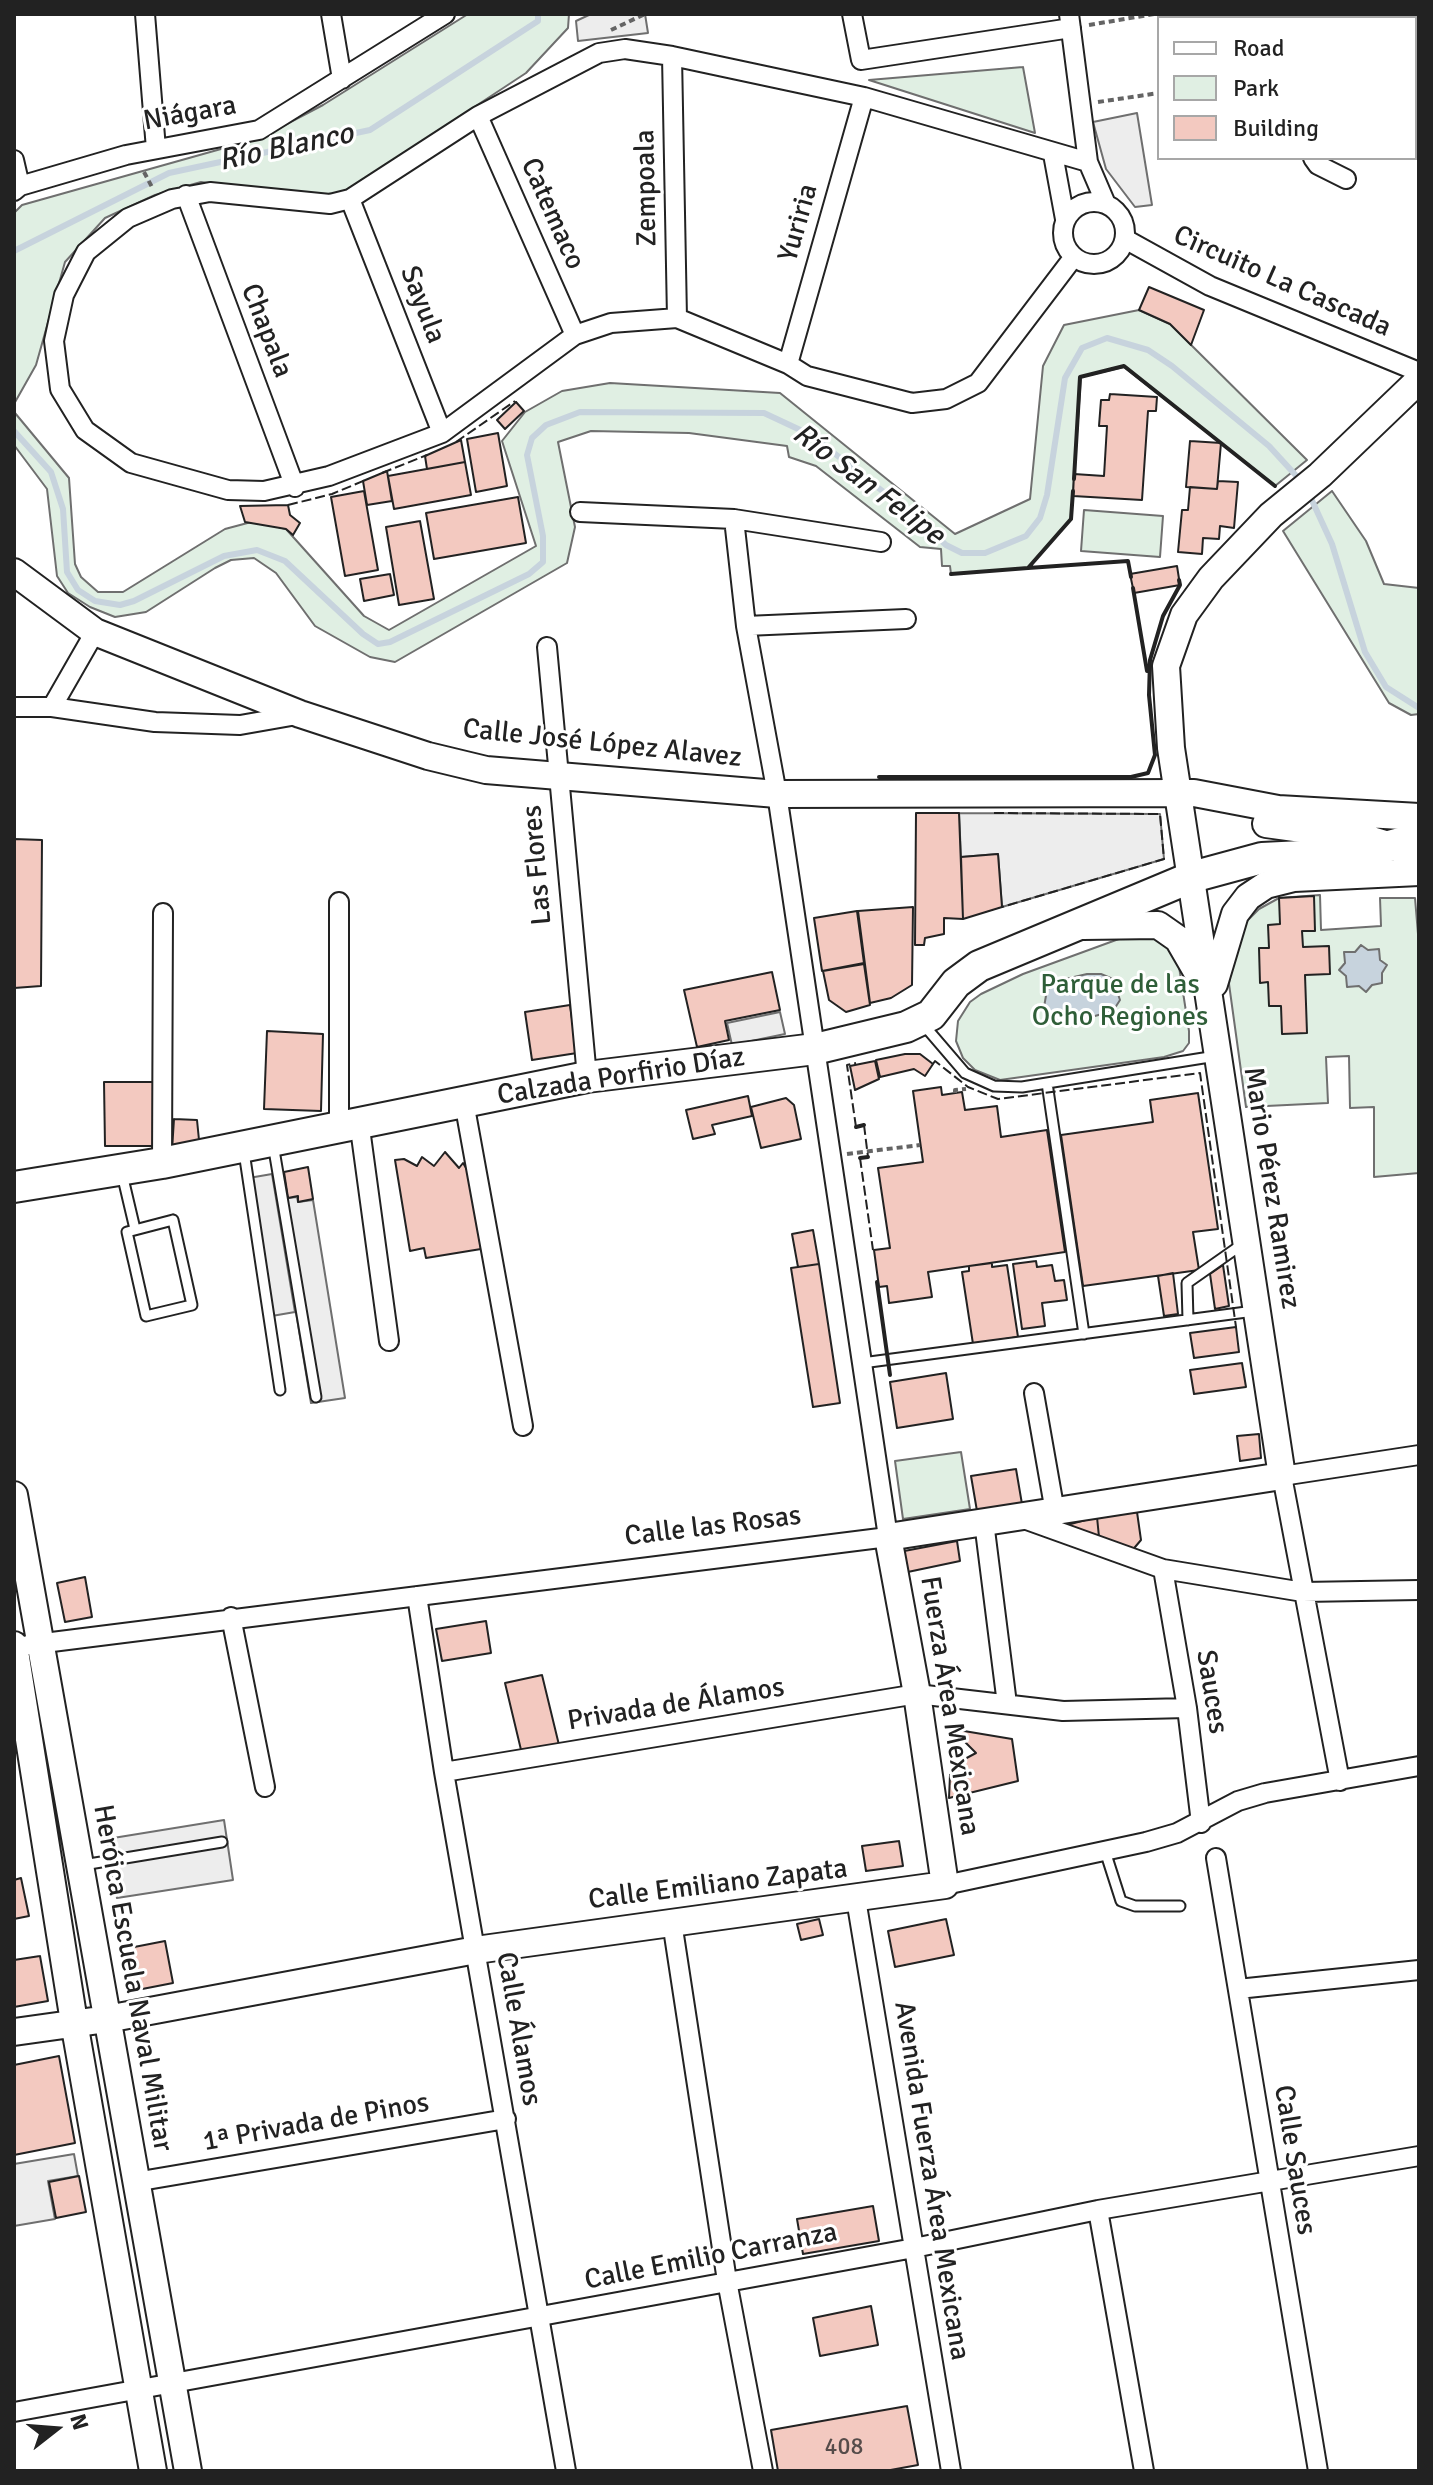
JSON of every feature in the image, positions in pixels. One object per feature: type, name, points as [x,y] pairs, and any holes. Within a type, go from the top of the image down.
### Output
[{"type":"main road","points":[[921,1022],[969,972],[1192,877],[1262,858],[1363,853],[1410,846]]},
{"type":"main road","name":"Calzada Porfirio Díaz","points":[[14,1187],[162,1163],[587,1077],[815,1049],[921,1022]]},
{"type":"street","points":[[145,14],[156,149]]},
{"type":"street","points":[[331,14],[342,79]]},
{"type":"street","name":"Niágara","points":[[17,188],[156,149],[259,130],[445,14]]},
{"type":"street","points":[[852,14],[861,60],[1070,21],[1088,162],[1106,204]]},
{"type":"street","points":[[1073,258],[978,383],[946,399],[912,403],[807,376],[788,364],[677,318],[611,323],[575,335],[442,433],[406,449],[295,487],[264,491],[228,490],[131,463],[85,430],[60,389],[54,341],[64,295],[86,252],[128,218],[186,195],[234,192],[330,204],[350,199],[478,116],[599,53],[625,49],[672,56],[864,97],[1088,162]]},
{"type":"street","name":"Zempoala","points":[[672,56],[677,318]]},
{"type":"street","name":"Yuriria","points":[[788,364],[864,97]]},
{"type":"street","name":"Catemaco","points":[[478,116],[575,335]]},
{"type":"street","points":[[1053,154],[1065,219],[1062,234],[1073,258],[1098,265],[1111,261],[1120,251],[1125,239],[1119,213],[1106,204],[1090,201],[1076,207],[1065,219]]},
{"type":"street","points":[[14,160],[17,188]]},
{"type":"street","points":[[1314,160],[1318,165],[1346,179]]},
{"type":"street","name":"Chapala","points":[[186,195],[295,487]]},
{"type":"street","name":"Sayula","points":[[350,199],[442,433]]},
{"type":"street","name":"Circuito La Cascada","points":[[1125,239],[1210,286],[1419,372]]},
{"type":"street","name":"Mario Pérez Ramirez","points":[[1340,1781],[1282,1476],[1167,717],[1166,666],[1184,615],[1211,578],[1271,515],[1320,475],[1419,380]]},
{"type":"street","points":[[580,512],[734,519],[881,542]]},
{"type":"street","points":[[734,519],[746,626],[777,794],[888,1537]]},
{"type":"street","name":"Calle José López Alavez","points":[[14,572],[95,632],[300,714],[428,756],[486,770],[777,794],[1178,793],[1278,809],[1419,817]]},
{"type":"street","points":[[746,626],[906,619]]},
{"type":"street","points":[[52,707],[95,632]]},
{"type":"street","name":"Las Flores","points":[[547,647],[587,1077]]},
{"type":"street","points":[[14,707],[52,707],[155,722],[240,725],[300,714]]},
{"type":"street","points":[[1178,793],[1200,811],[1410,846]]},
{"type":"street","points":[[1210,999],[1229,924],[1240,906],[1257,890],[1294,878],[1419,872]]},
{"type":"street","points":[[339,902],[349,1123],[389,1341]]},
{"type":"street","points":[[162,1163],[163,913]]},
{"type":"street","points":[[1072,926],[1142,923],[1166,929],[1184,945],[1210,999]]},
{"type":"street","points":[[464,1102],[523,1426]]},
{"type":"street","points":[[1034,1393],[1055,1512]]},
{"type":"street","name":"Calle las Rosas","points":[[21,1646],[231,1617],[888,1537],[1419,1455]]},
{"type":"street","name":"Heróica Escuela Naval Militar","points":[[14,1495],[21,1646],[74,2022],[153,2471]]},
{"type":"street","points":[[1018,1517],[1163,1569],[1303,1592],[1419,1590]]},
{"type":"street","points":[[984,1522],[1007,1704]]},
{"type":"street","name":"Fuerza Área Mexicana","points":[[888,1537],[917,1694],[945,1885]]},
{"type":"street","name":"Sauces","points":[[1163,1569],[1187,1708],[1201,1823]]},
{"type":"street","name":"Calle Álamos","points":[[417,1596],[444,1772],[566,2471]]},
{"type":"street","points":[[231,1617],[265,1787]]},
{"type":"street","name":"Heróica Escuela Naval Militar","points":[[21,1646],[80,1865],[188,2471]]},
{"type":"street","name":"Privada de Álamos","points":[[444,1772],[917,1694],[1063,1711],[1187,1708]]},
{"type":"street","name":"Calle Emiliano Zapata","points":[[14,2032],[107,2019],[476,1950],[945,1885],[1177,1833],[1238,1801],[1419,1766]]},
{"type":"street","name":"Calle Sauces","points":[[1216,1858],[1318,2471]]},
{"type":"street","name":"Avenida Fuerza Área Mexicana","points":[[856,1899],[951,2471]]},
{"type":"street","points":[[672,1922],[727,2281],[763,2471]]},
{"type":"street","points":[[1238,1989],[1419,1970]]},
{"type":"street","name":"1ª Privada de Pinos","points":[[135,2182],[506,2119]]},
{"type":"street","name":"Calle Emilio Carranza","points":[[14,2412],[540,2318],[1098,2210],[1419,2156]]},
{"type":"street","points":[[1098,2210],[1144,2471]]},
{"type":"lane","points":[[921,1022],[950,1058],[978,1081],[1007,1088],[1219,1056]]},
{"type":"lane","points":[[1047,1083],[1084,1334]]},
{"type":"lane","points":[[258,1143],[280,1390]]},
{"type":"lane","points":[[258,1143],[316,1397]]},
{"type":"lane","points":[[121,1170],[135,1229]]},
{"type":"lane","points":[[173,1220],[192,1305],[146,1316],[127,1232],[135,1229],[173,1220]]},
{"type":"lane","points":[[1188,1320],[1187,1283],[1247,1241]]},
{"type":"lane","points":[[862,1363],[1257,1311]]},
{"type":"lane","points":[[80,1865],[222,1842]]},
{"type":"lane","points":[[1105,1851],[1121,1901],[1135,1906],[1180,1906]]},
{"type":"path","points":[[606,32],[645,14]]},
{"type":"path","points":[[1070,21],[1154,14]]},
{"type":"path","points":[[1081,105],[1157,93]]},
{"type":"path","points":[[137,158],[158,199]]},
{"type":"path","points":[[831,1156],[920,1145]]},
{"type":"green space","points":[[468,14],[569,14],[568,28],[526,73],[333,200],[201,182],[155,195],[105,218],[65,262],[36,365],[14,404],[14,213],[22,205],[260,138],[323,105]]},
{"type":"green space","points":[[1023,67],[1035,133],[869,80]]},
{"type":"green space","points":[[1139,310],[1170,324],[1307,460],[1275,486],[1124,367],[1081,377],[1071,519],[1028,568],[951,574],[950,566],[942,566],[941,549],[920,547],[816,466],[789,457],[787,446],[689,433],[591,431],[558,442],[575,527],[567,563],[395,662],[370,657],[315,626],[276,573],[254,558],[231,560],[215,568],[146,612],[115,617],[90,607],[68,593],[57,576],[47,489],[14,445],[15,413],[69,478],[75,564],[81,577],[98,592],[123,592],[225,529],[255,521],[286,529],[364,616],[389,630],[536,546],[502,441],[525,412],[562,391],[610,383],[780,393],[955,534],[1030,499],[1043,366],[1064,325]]},
{"type":"green space","points":[[1332,491],[1366,541],[1384,584],[1419,588],[1419,714],[1411,715],[1389,703],[1283,531]]},
{"type":"green space","points":[[1084,510],[1163,516],[1160,557],[1081,551]]},
{"type":"green space","points":[[1320,895],[1321,930],[1381,926],[1380,898],[1415,898],[1419,946],[1419,1173],[1374,1177],[1374,1107],[1350,1108],[1349,1056],[1326,1057],[1328,1103],[1246,1107],[1229,984],[1234,942],[1239,929],[1259,909],[1279,898]]},
{"type":"green space","name":"Parque de las Ocho Regiones","points":[[1127,936],[1164,937],[1178,960],[1189,1031],[1189,1043],[1183,1051],[1164,1057],[1000,1080],[975,1070],[963,1058],[956,1041],[958,1021],[970,1002],[1023,974]]},
{"type":"green space","points":[[961,1452],[970,1509],[903,1519],[895,1461]]},
{"type":"shaded area","points":[[591,14],[645,14],[648,33],[578,41],[576,21]]},
{"type":"shaded area","points":[[1137,113],[1152,205],[1135,207],[1106,169],[1093,122]]},
{"type":"shaded area","points":[[959,813],[1160,814],[1164,859],[1002,907],[998,854],[961,857]]},
{"type":"shaded area","points":[[1361,945],[1368,950],[1379,949],[1380,960],[1387,965],[1382,973],[1382,983],[1372,985],[1366,992],[1359,986],[1347,987],[1346,976],[1339,970],[1345,963],[1344,952],[1355,952]]},
{"type":"shaded area","points":[[1101,974],[1113,979],[1120,1000],[1113,1011],[1073,1022],[1052,1021],[1044,1007],[1047,990],[1061,980]]},
{"type":"shaded area","points":[[780,1012],[785,1034],[732,1045],[727,1023]]},
{"type":"shaded area","points":[[283,1172],[288,1198],[297,1197],[298,1202],[313,1200],[345,1398],[311,1403],[273,1174]]},
{"type":"shaded area","points":[[272,1174],[295,1312],[266,1317],[243,1179]]},
{"type":"shaded area","points":[[224,1820],[233,1880],[117,1898],[107,1839]]},
{"type":"shaded area","points":[[74,2154],[78,2176],[48,2181],[55,2219],[14,2226],[14,2164]]},
{"type":"building","points":[[1149,287],[1204,310],[1191,345],[1170,324],[1139,310]]},
{"type":"building","points":[[1110,394],[1157,397],[1156,411],[1148,411],[1142,500],[1073,496],[1074,474],[1104,476],[1107,426],[1099,426],[1101,400],[1109,400]]},
{"type":"building","points":[[516,402],[524,411],[505,429],[497,420]]},
{"type":"building","points":[[498,433],[507,486],[476,492],[467,439]]},
{"type":"building","points":[[461,440],[465,462],[427,469],[425,456]]},
{"type":"building","points":[[1190,441],[1221,443],[1217,489],[1186,487]]},
{"type":"building","points":[[465,462],[471,495],[394,509],[388,476]]},
{"type":"building","points":[[387,471],[392,501],[367,505],[363,481]]},
{"type":"building","points":[[1218,481],[1238,482],[1234,528],[1220,526],[1219,539],[1203,538],[1202,554],[1178,552],[1182,510],[1188,510],[1190,487],[1217,489]]},
{"type":"building","points":[[364,491],[378,570],[345,576],[331,497]]},
{"type":"building","points":[[518,497],[526,543],[434,559],[426,513]]},
{"type":"building","points":[[288,505],[290,515],[300,523],[293,535],[286,529],[245,522],[240,506]]},
{"type":"building","points":[[420,521],[434,599],[399,605],[386,527]]},
{"type":"building","points":[[1177,566],[1180,585],[1134,593],[1130,574]]},
{"type":"building","points":[[390,574],[394,595],[364,601],[360,579]]},
{"type":"building","points":[[916,813],[959,813],[963,919],[944,918],[944,934],[925,938],[924,945],[915,945]]},
{"type":"building","points":[[14,839],[42,840],[41,986],[14,988]]},
{"type":"building","points":[[998,854],[1002,907],[963,919],[961,857]]},
{"type":"building","points":[[1314,896],[1315,931],[1302,931],[1303,947],[1329,946],[1330,974],[1305,975],[1307,1033],[1282,1034],[1281,1006],[1269,1006],[1268,982],[1260,983],[1259,948],[1269,948],[1268,925],[1280,924],[1279,898]]},
{"type":"building","points":[[913,907],[912,985],[891,998],[870,1003],[858,911]]},
{"type":"building","points":[[857,911],[864,963],[822,971],[814,918]]},
{"type":"building","points":[[864,964],[870,1005],[846,1012],[829,1000],[823,971]]},
{"type":"building","points":[[772,972],[780,1010],[725,1021],[729,1040],[697,1047],[684,990]]},
{"type":"building","points":[[570,1005],[577,1053],[532,1060],[525,1012]]},
{"type":"building","points":[[267,1031],[323,1034],[321,1111],[264,1109]]},
{"type":"building","points":[[920,1054],[933,1064],[925,1076],[914,1069],[880,1077],[876,1060]]},
{"type":"building","points":[[875,1061],[879,1079],[855,1090],[850,1066]]},
{"type":"building","points":[[104,1082],[154,1082],[154,1146],[105,1146]]},
{"type":"building","points":[[941,1087],[942,1095],[962,1092],[965,1110],[997,1106],[1001,1137],[1047,1130],[1065,1252],[928,1272],[932,1297],[889,1303],[887,1286],[879,1287],[874,1250],[890,1248],[878,1168],[923,1162],[913,1091]]},
{"type":"building","points":[[1198,1093],[1218,1229],[1193,1232],[1199,1270],[1083,1286],[1061,1135],[1153,1122],[1150,1100]]},
{"type":"building","points":[[748,1096],[752,1116],[712,1125],[715,1134],[693,1139],[686,1110]]},
{"type":"building","points":[[786,1098],[794,1105],[801,1139],[761,1148],[751,1107]]},
{"type":"building","points":[[174,1119],[197,1120],[199,1140],[172,1150]]},
{"type":"building","points":[[445,1152],[459,1168],[463,1163],[471,1176],[481,1249],[426,1258],[424,1248],[410,1251],[395,1160],[404,1159],[417,1166],[422,1157],[434,1166]]},
{"type":"building","points":[[308,1167],[313,1199],[298,1202],[298,1196],[288,1198],[284,1172]]},
{"type":"building","points":[[813,1230],[819,1264],[798,1267],[792,1234]]},
{"type":"building","points":[[1036,1261],[1037,1267],[1052,1265],[1055,1281],[1064,1280],[1067,1300],[1042,1303],[1045,1326],[1022,1329],[1013,1264]]},
{"type":"building","points":[[992,1263],[992,1267],[1007,1265],[1018,1337],[973,1344],[962,1272],[969,1271],[969,1266]]},
{"type":"building","points":[[819,1264],[840,1403],[813,1407],[791,1268]]},
{"type":"building","points":[[1223,1265],[1229,1306],[1215,1309],[1210,1274]]},
{"type":"building","points":[[1173,1273],[1178,1314],[1164,1316],[1158,1276]]},
{"type":"building","points":[[1236,1327],[1239,1352],[1194,1358],[1190,1333]]},
{"type":"building","points":[[1242,1363],[1246,1387],[1194,1394],[1190,1370]]},
{"type":"building","points":[[946,1373],[953,1419],[897,1428],[890,1382]]},
{"type":"building","points":[[1259,1434],[1261,1458],[1240,1461],[1237,1436]]},
{"type":"building","points":[[1016,1469],[1022,1504],[977,1511],[971,1476]]},
{"type":"building","points":[[1137,1512],[1141,1540],[1130,1553],[1099,1537],[1097,1517]]},
{"type":"building","points":[[1097,1517],[1099,1537],[1063,1526]]},
{"type":"building","points":[[957,1541],[960,1561],[903,1573],[899,1552]]},
{"type":"building","points":[[85,1577],[92,1617],[65,1622],[57,1583]]},
{"type":"building","points":[[486,1621],[491,1653],[442,1661],[436,1629]]},
{"type":"building","points":[[542,1675],[559,1745],[522,1754],[505,1683]]},
{"type":"building","points":[[952,1729],[1012,1739],[1018,1781],[949,1798],[950,1775],[961,1761],[976,1753]]},
{"type":"building","points":[[899,1841],[903,1866],[866,1871],[862,1846]]},
{"type":"building","points":[[21,1878],[29,1916],[14,1919],[14,1880]]},
{"type":"building","points":[[819,1919],[823,1935],[801,1940],[797,1924]]},
{"type":"building","points":[[946,1919],[954,1955],[895,1967],[888,1931]]},
{"type":"building","points":[[165,1941],[173,1983],[132,1991],[124,1949]]},
{"type":"building","points":[[40,1956],[48,2001],[14,2007],[14,1960]]},
{"type":"building","points":[[59,2056],[75,2143],[14,2155],[14,2065]]},
{"type":"building","points":[[79,2176],[86,2212],[56,2218],[49,2182]]},
{"type":"building","points":[[873,2206],[879,2241],[803,2254],[797,2219]]},
{"type":"building","points":[[871,2306],[878,2345],[820,2356],[813,2318]]},
{"type":"building","points":[[907,2406],[918,2465],[885,2471],[778,2471],[771,2430]]},
{"type":"waterway","name":"Río Blanco","points":[[14,251],[169,173],[370,130],[538,21],[538,14]]},
{"type":"waterway","name":"Río San Felipe","points":[[14,431],[51,472],[63,509],[67,572],[78,590],[95,601],[120,605],[134,601],[224,556],[257,550],[285,561],[363,634],[378,644],[390,642],[529,574],[543,562],[543,536],[527,455],[532,438],[546,425],[580,412],[764,413],[811,435],[913,515],[946,545],[962,553],[985,553],[1026,536],[1040,518],[1047,495],[1065,378],[1082,348],[1107,338],[1148,350],[1172,366],[1269,446],[1301,481]]},
{"type":"waterway","name":"Río San Felipe","points":[[1309,494],[1332,544],[1365,652],[1386,687],[1419,708]]},
{"type":"fence","points":[[456,442],[515,401]]},
{"type":"fence","points":[[382,473],[427,455]]},
{"type":"fence","points":[[288,505],[332,494],[368,479]]},
{"type":"fence","points":[[994,813],[1160,814],[1164,859],[1002,907]]},
{"type":"fence","points":[[933,1064],[935,1061],[968,1087],[998,1099],[1200,1073],[1236,1327]]},
{"type":"fence","points":[[856,1063],[847,1065],[856,1127]]},
{"type":"fence","points":[[864,1125],[868,1157]]},
{"type":"fence","points":[[860,1158],[873,1250]]},
{"type":"wall","points":[[1074,479],[1080,377],[1124,366],[1275,486]]},
{"type":"wall","points":[[951,574],[1028,568],[1071,519],[1073,491]]},
{"type":"wall","points":[[1028,568],[1128,561],[1131,577]]},
{"type":"wall","points":[[879,777],[1131,777],[1148,773],[1155,755],[1149,695],[1150,660],[1163,616],[1180,585],[1179,580]]},
{"type":"wall","points":[[1133,588],[1147,671]]},
{"type":"wall","points":[[856,1127],[864,1125]]},
{"type":"wall","points":[[860,1158],[868,1157]]},
{"type":"wall","points":[[877,1282],[890,1375]]}]
